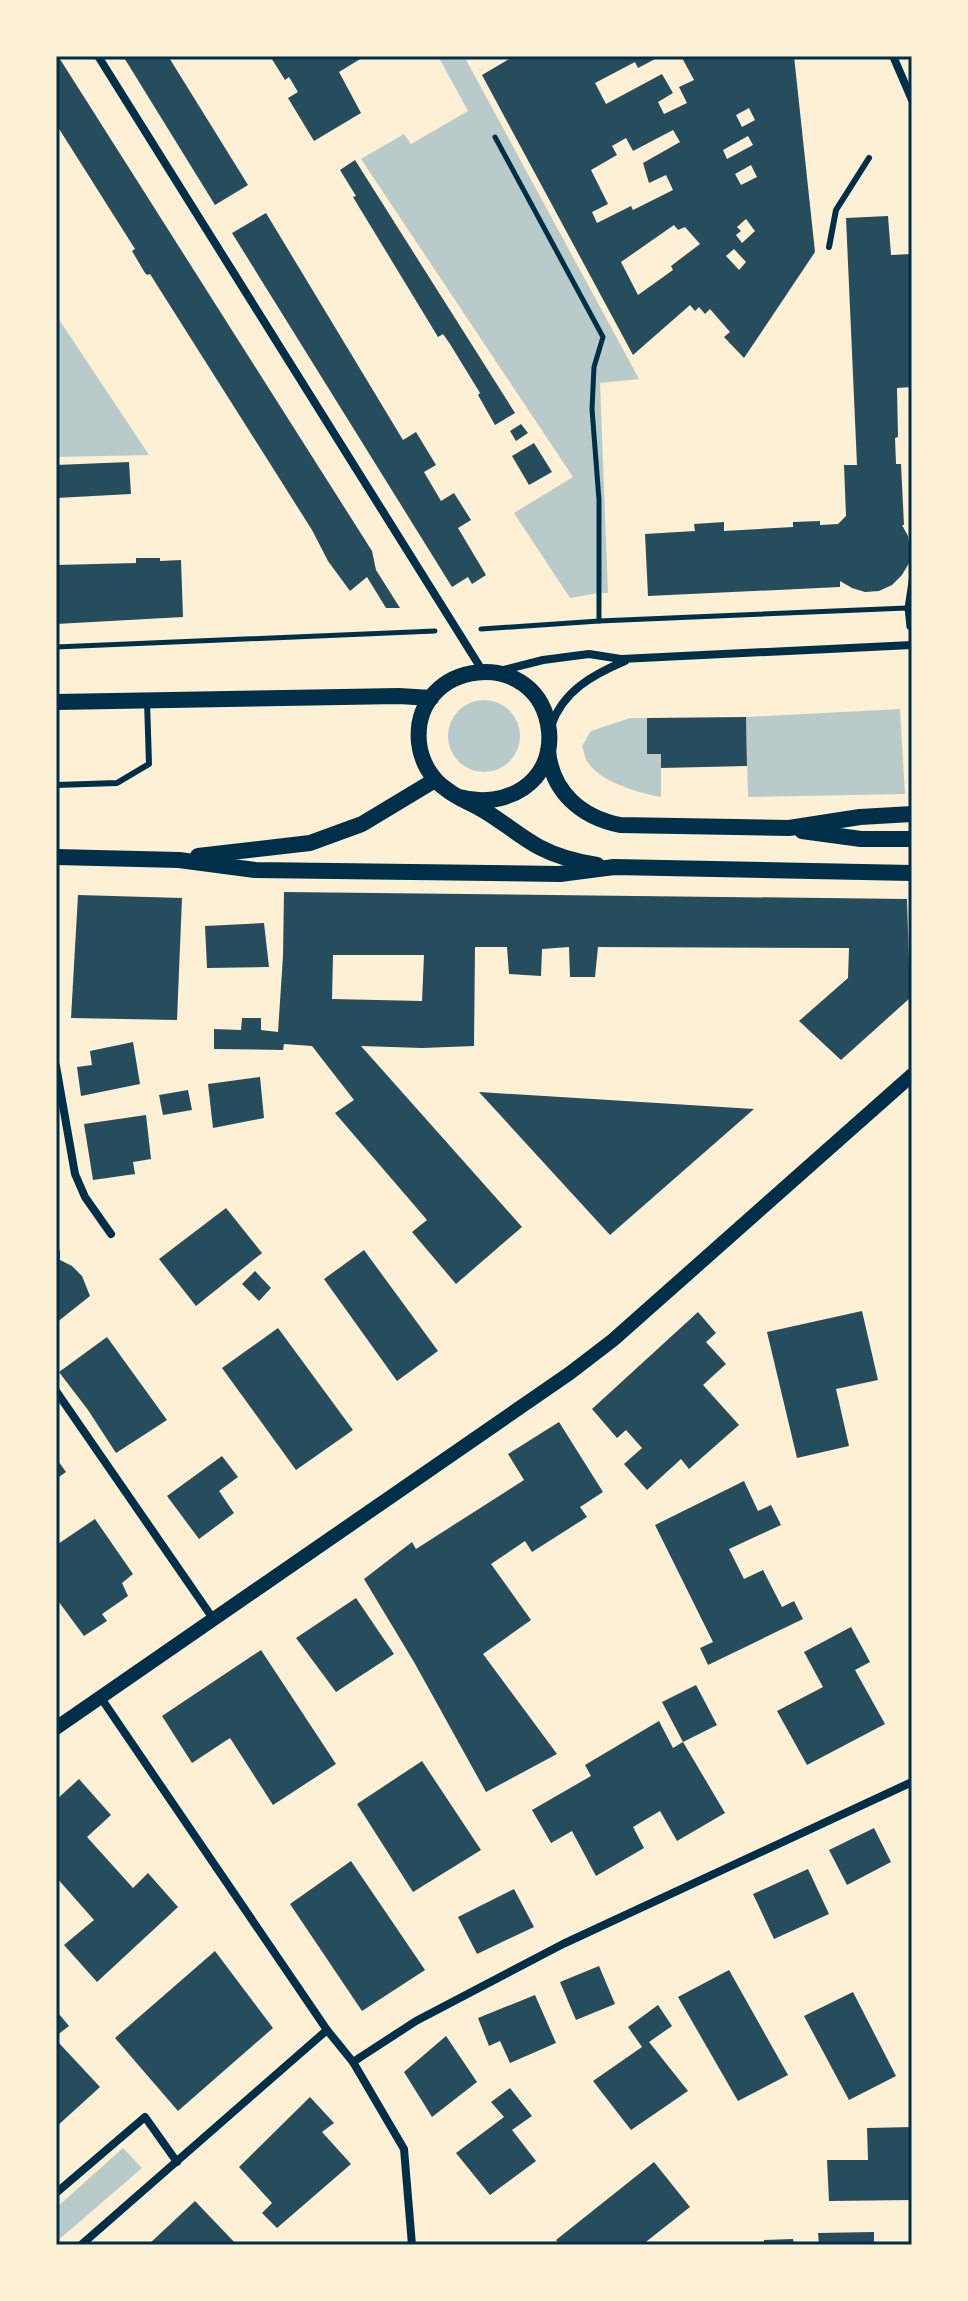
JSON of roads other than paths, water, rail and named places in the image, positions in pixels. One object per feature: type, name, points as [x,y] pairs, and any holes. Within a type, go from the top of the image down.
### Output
[{"type":"main road","points":[[912,839],[861,839],[780,828],[635,826],[595,818],[577,807],[556,782],[549,762],[549,742],[542,706],[523,684],[489,671],[453,678],[431,698],[423,711],[419,740],[421,755],[435,780],[540,847],[590,864],[912,873]]},
{"type":"main road","points":[[56,702],[431,698]]},
{"type":"main road","points":[[459,797],[487,802],[515,794],[537,775],[549,742]]},
{"type":"main road","points":[[168,859],[310,843],[362,824],[435,780]]},
{"type":"main road","points":[[780,828],[860,817],[912,814]]},
{"type":"main road","points":[[56,857],[168,859],[244,869],[286,870],[560,874],[614,867]]},
{"type":"street","points":[[98,56],[458,631],[489,671],[589,654],[634,659],[911,646]]},
{"type":"street","points":[[893,56],[912,100]]},
{"type":"street","points":[[549,742],[556,713],[570,693],[622,662],[634,659]]},
{"type":"street","points":[[56,1066],[75,1174],[85,1197],[111,1234]]},
{"type":"street","points":[[56,1728],[532,1401],[605,1346],[912,1075]]},
{"type":"street","points":[[56,1391],[214,1620]]},
{"type":"street","points":[[101,1698],[327,2030],[353,2062],[404,2149],[412,2245]]},
{"type":"street","points":[[353,2062],[416,2021],[563,1944],[912,1782]]},
{"type":"street","points":[[81,2245],[327,2030]]},
{"type":"street","points":[[56,2193],[145,2117],[177,2162]]},
{"type":"lane","points":[[829,247],[836,210],[869,158]]},
{"type":"lane","points":[[56,785],[117,783],[149,764],[147,699]]}]
